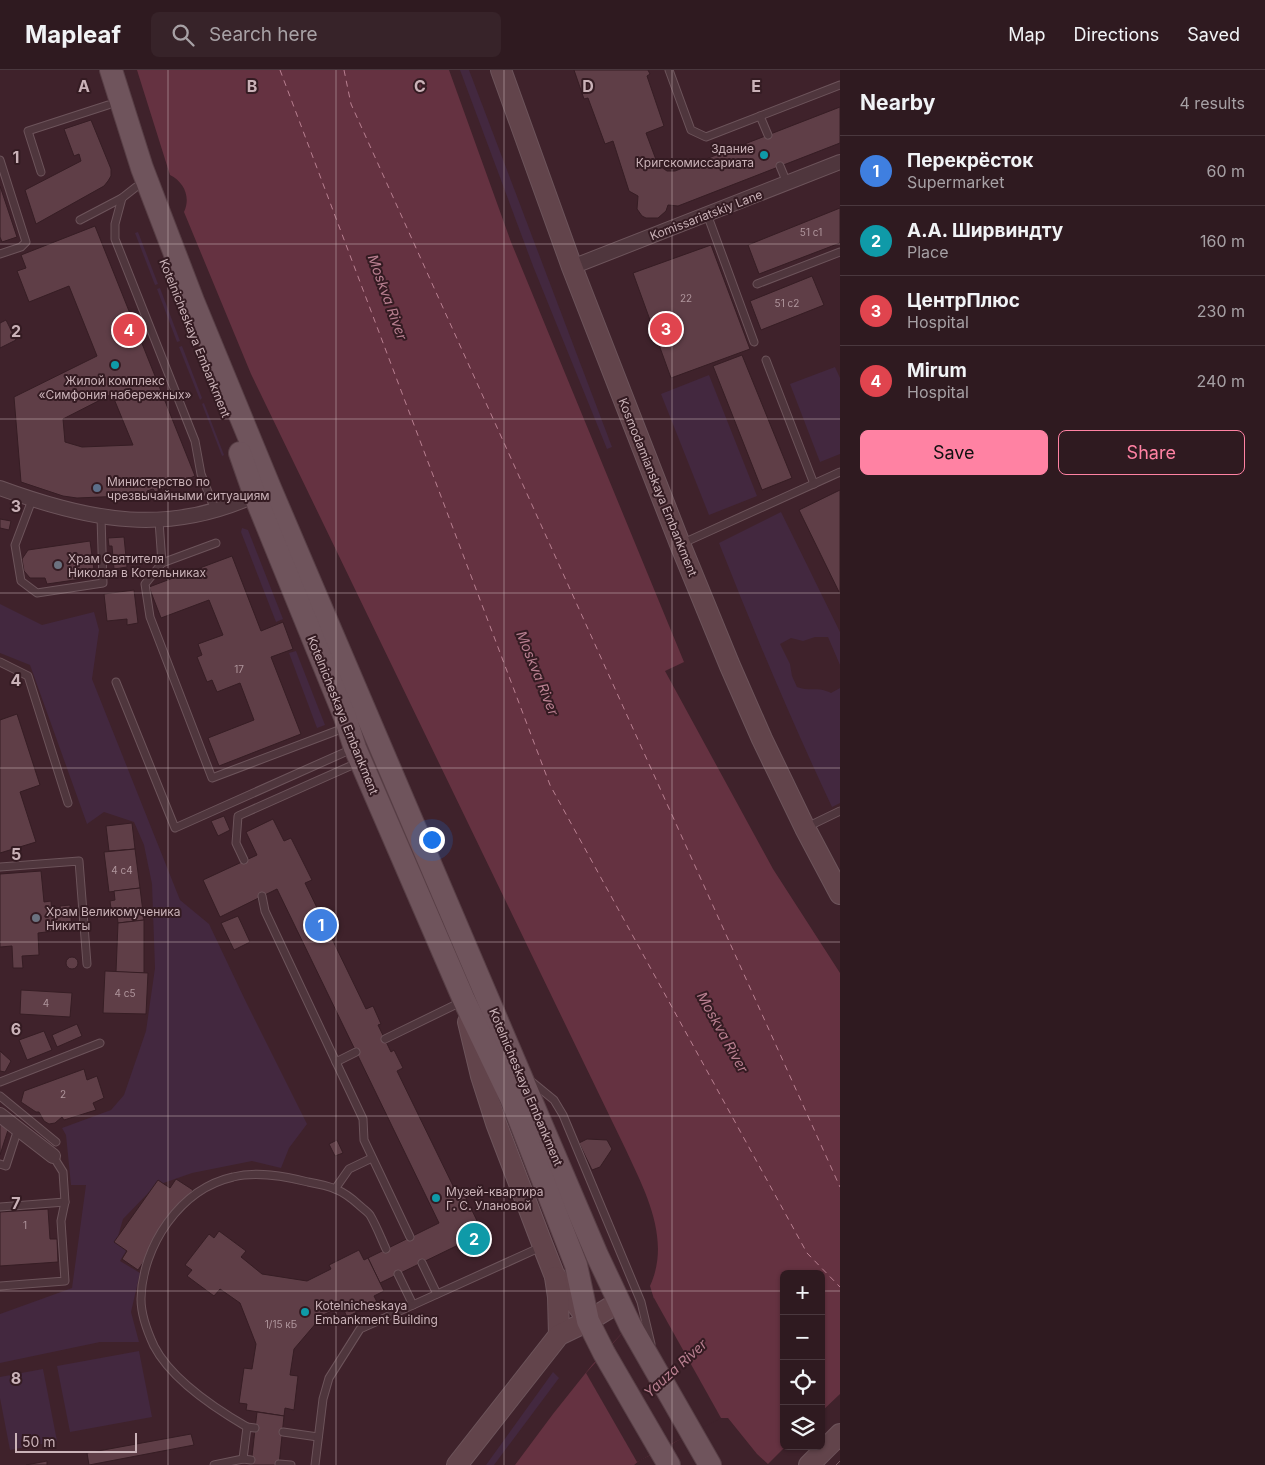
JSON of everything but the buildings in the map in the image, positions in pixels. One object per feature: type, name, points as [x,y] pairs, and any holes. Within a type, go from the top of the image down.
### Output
[{"type":"main road","name":"Kotelnicheskaya Embankment","points":[[97,70],[108,105],[129,192],[244,461],[263,492],[516,1064],[597,1256],[630,1325],[710,1465]]},
{"type":"main road","name":"Kotelnicheskaya Embankment","points":[[111,70],[142,168],[263,492],[358,755],[464,1000],[511,1098],[576,1265],[588,1321],[604,1353],[665,1458]]},
{"type":"main road","name":"Kosmodamianskaya Embankment","points":[[501,70],[572,267],[680,544],[758,730],[805,828],[840,894]]},
{"type":"main road","points":[[464,1000],[481,1076],[496,1124],[542,1246],[554,1274],[588,1321]]},
{"type":"main road","points":[[554,1274],[558,1297],[559,1335]]},
{"type":"main road","points":[[457,1465],[559,1335],[588,1321],[619,1302]]},
{"type":"main road","points":[[809,1465],[840,1434]]},
{"type":"street","name":"Komissariatskiy Lane","points":[[572,267],[840,162]]},
{"type":"street","points":[[0,488],[32,500],[71,511],[102,517],[160,521],[215,511],[263,492]]},
{"type":"street","points":[[0,1115],[53,1156]]},
{"type":"lane","points":[[669,70],[691,130],[706,137],[840,85]]},
{"type":"lane","points":[[41,172],[28,131],[108,105]]},
{"type":"lane","points":[[760,116],[768,135]]},
{"type":"lane","points":[[0,160],[26,242],[21,247],[0,254]]},
{"type":"lane","points":[[780,166],[787,183]]},
{"type":"lane","points":[[80,220],[129,192]]},
{"type":"lane","points":[[129,192],[115,224],[115,239],[195,440],[201,474],[215,511]]},
{"type":"lane","points":[[707,214],[754,342]]},
{"type":"lane","points":[[757,284],[840,252]]},
{"type":"lane","points":[[766,360],[814,484]]},
{"type":"lane","points":[[680,544],[840,472]]},
{"type":"lane","points":[[32,500],[15,545],[21,581],[37,593],[103,583],[102,517]]},
{"type":"lane","points":[[160,521],[162,563]]},
{"type":"lane","points":[[216,543],[162,563],[144,584],[150,617],[212,778],[348,726]]},
{"type":"lane","points":[[0,662],[28,676],[68,803]]},
{"type":"lane","points":[[116,682],[175,828],[358,755]]},
{"type":"lane","points":[[244,860],[236,843],[238,816],[358,755]]},
{"type":"lane","points":[[805,828],[840,811]]},
{"type":"lane","points":[[0,867],[79,861],[87,964]]},
{"type":"lane","points":[[262,896],[265,911],[364,1119],[364,1140],[410,1237]]},
{"type":"lane","points":[[385,1039],[464,1000]]},
{"type":"lane","points":[[0,1082],[100,1043]]},
{"type":"lane","points":[[336,1062],[356,1052]]},
{"type":"lane","points":[[516,1064],[536,1087],[554,1100],[563,1115],[641,1302],[658,1373]]},
{"type":"lane","points":[[0,1096],[56,1142]]},
{"type":"lane","points":[[0,1164],[6,1166],[18,1129]]},
{"type":"lane","points":[[0,1286],[65,1281],[61,1221],[65,1202],[63,1172],[53,1156]]},
{"type":"lane","points":[[335,1189],[349,1169],[372,1158]]},
{"type":"lane","points":[[243,1459],[251,1428],[218,1410],[188,1385],[155,1348],[145,1324],[141,1300],[143,1278],[158,1236],[172,1216],[191,1198],[211,1186],[233,1177],[260,1174],[290,1178],[346,1193],[369,1214],[386,1249]]},
{"type":"lane","points":[[0,1207],[65,1202]]},
{"type":"lane","points":[[315,1465],[323,1399],[329,1378],[360,1329],[542,1246]]},
{"type":"lane","points":[[422,1263],[437,1294]]},
{"type":"lane","points":[[398,1274],[413,1305]]},
{"type":"lane","points":[[283,1432],[318,1437]]},
{"type":"lane","points":[[214,1465],[243,1459],[251,1460]]},
{"type":"lane","points":[[279,1464],[291,1465]]},
{"type":"shaded area","points":[[460,70],[469,70],[612,447],[607,449],[533,266]]},
{"type":"shaded area","points":[[138,232],[158,284],[155,285],[135,233]]},
{"type":"shaded area","points":[[160,288],[180,341],[177,342],[157,289]]},
{"type":"shaded area","points":[[182,346],[202,398],[200,400],[179,347]]},
{"type":"shaded area","points":[[835,367],[840,378],[840,454],[820,462],[790,384]]},
{"type":"shaded area","points":[[709,375],[757,496],[709,515],[661,394]]},
{"type":"shaded area","points":[[204,403],[224,455],[222,456],[202,404]]},
{"type":"shaded area","points":[[781,512],[840,632],[840,665],[828,637],[815,637],[803,641],[791,638],[780,644],[790,664],[792,676],[797,687],[831,693],[840,688],[840,803],[832,807],[773,676],[719,543]]},
{"type":"shaded area","points":[[242,528],[248,530],[283,619],[276,622],[241,532]]},
{"type":"shaded area","points":[[0,604],[42,625],[94,612],[99,630],[92,679],[180,900],[209,924],[307,1124],[289,1148],[281,1168],[252,1161],[192,1173],[155,1186],[123,1219],[117,1240],[126,1251],[120,1261],[140,1273],[131,1312],[139,1342],[100,1342],[0,1363],[0,1314],[72,1288],[86,1185],[71,1185],[66,1135],[62,1128],[111,1110],[124,1095],[146,1031],[155,968],[152,884],[144,845],[134,822],[104,812],[87,824],[30,665],[0,653]]},
{"type":"shaded area","points":[[296,651],[325,725],[317,728],[289,653]]},
{"type":"shaded area","points":[[139,1351],[152,1417],[70,1432],[57,1366]]},
{"type":"shaded area","points":[[43,1369],[57,1441],[10,1450],[0,1398],[0,1377]]},
{"type":"shaded area","points":[[553,1372],[559,1378],[494,1465],[486,1465]]},
{"type":"water","points":[[137,70],[449,70],[511,242],[684,662],[665,671],[773,869],[840,973],[840,1465],[769,1465],[757,1454],[728,1418],[718,1418],[634,1465],[515,1465],[592,1365],[654,1299],[650,1286],[656,1269],[658,1251],[653,1217],[648,1200],[626,1150],[251,374],[184,212],[187,201],[185,190],[170,175]]},
{"type":"pier","points":[[654,1298],[721,1418],[637,1462],[586,1373]]},
{"type":"pier","points":[[840,1394],[840,1465],[767,1465],[782,1450],[825,1450],[825,1408]]},
{"type":"ferry route","points":[[280,70],[550,785],[807,1253],[840,1287]]},
{"type":"ferry route","points":[[344,70],[351,104],[840,1187]]},
{"type":"tram line","points":[[836,1465],[840,1461]]},
{"type":"place","name":"Здание Кригскомиссариата","points":[[764,155]]},
{"type":"place","name":"ЦентрПлюс","points":[[666,329]]},
{"type":"place","name":"Mirum","points":[[129,330]]},
{"type":"place","name":"Жилой комплекс «Симфония набережных»","points":[[115,365]]},
{"type":"place","name":"Министерство по чрезвычайными ситуациям","points":[[97,488]]},
{"type":"place","name":"Храм Святителя Николая в Котельниках","points":[[58,565]]},
{"type":"place","name":"Храм Великомученика Никиты","points":[[36,918]]},
{"type":"place","name":"Перекрёсток","points":[[321,925]]},
{"type":"place","name":"Музей-квартира Г. С. Улановой","points":[[436,1198]]},
{"type":"place","name":"А.А. Ширвиндту","points":[[474,1239]]},
{"type":"place","name":"Kotelnicheskaya Embankment Building","points":[[305,1312]]},
{"type":"water label","name":"Moskva River","points":[[388,297]]},
{"type":"water label","name":"Moskva River","points":[[538,673]]},
{"type":"water label","name":"Moskva River","points":[[723,1032]]},
{"type":"water label","name":"Yauza River","points":[[675,1368]]}]
